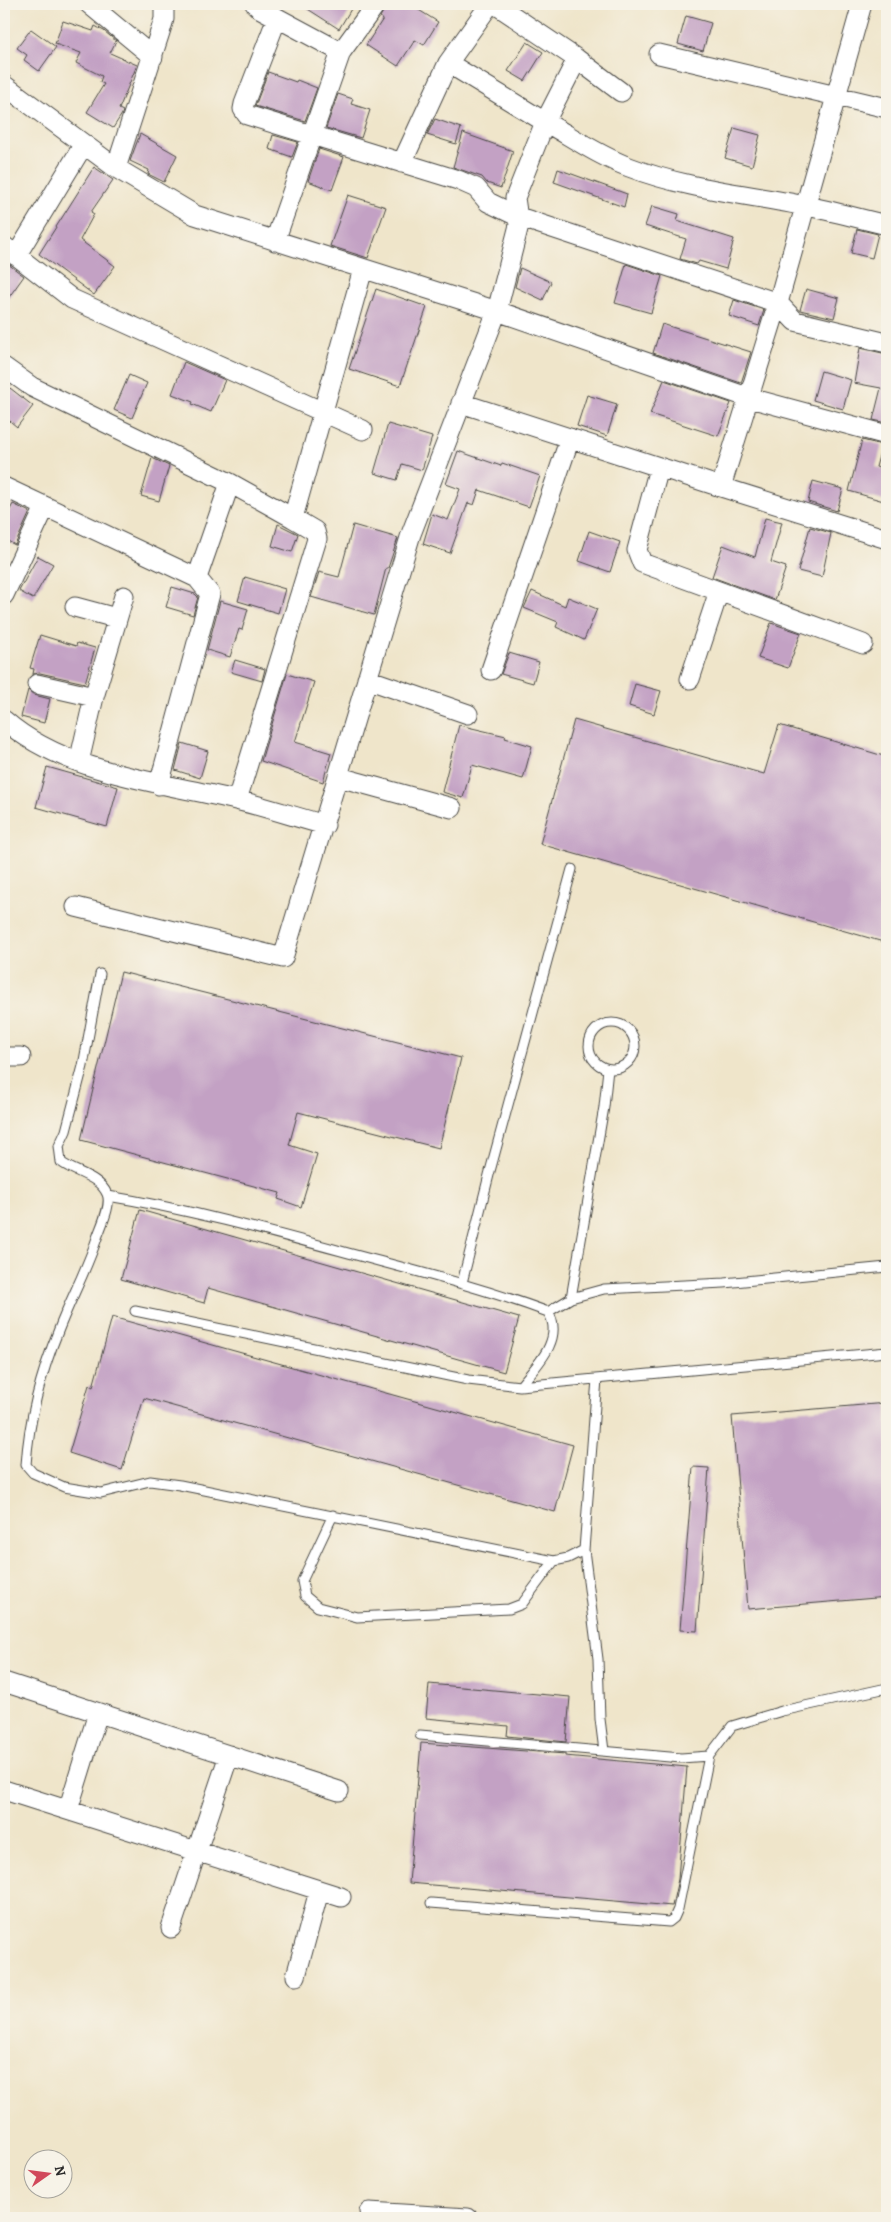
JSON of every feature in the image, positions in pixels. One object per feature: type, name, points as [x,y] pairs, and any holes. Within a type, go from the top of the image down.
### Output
[{"type":"street","points":[[89,4],[153,57]]},
{"type":"street","points":[[116,168],[153,57],[164,19],[164,4]]},
{"type":"street","points":[[255,4],[258,8],[341,52]]},
{"type":"street","points":[[275,241],[341,52],[376,4]]},
{"type":"street","points":[[402,163],[448,63],[490,4]]},
{"type":"street","points":[[495,4],[577,59],[621,92]]},
{"type":"street","points":[[721,488],[778,303],[862,4]]},
{"type":"street","points":[[277,18],[243,109],[247,115],[312,137],[458,180],[476,188],[488,202],[519,216],[778,303],[795,321],[887,343]]},
{"type":"street","points":[[660,54],[887,108]]},
{"type":"street","points":[[76,907],[283,958],[325,825],[411,534],[497,311],[519,225],[515,198],[546,122],[577,59]]},
{"type":"street","points":[[448,63],[602,155],[627,167],[654,176],[728,193],[806,206],[887,225]]},
{"type":"street","points":[[4,84],[116,168],[195,215],[497,311],[750,398],[887,435]]},
{"type":"street","points":[[84,144],[10,251],[72,300],[364,430]]},
{"type":"street","points":[[293,518],[321,412],[363,269]]},
{"type":"street","points":[[4,367],[32,387],[230,484],[315,531],[317,539],[237,800]]},
{"type":"street","points":[[461,403],[721,488],[887,539]]},
{"type":"street","points":[[491,670],[570,438]]},
{"type":"street","points":[[659,468],[637,550],[638,557],[642,563],[863,644]]},
{"type":"street","points":[[197,578],[230,484]]},
{"type":"street","points":[[4,487],[45,508],[197,578],[210,594],[159,785]]},
{"type":"street","points":[[4,594],[45,508]]},
{"type":"street","points":[[690,678],[719,591]]},
{"type":"street","points":[[79,762],[94,697],[124,596]]},
{"type":"street","points":[[74,607],[116,618]]},
{"type":"street","points":[[367,680],[468,714]]},
{"type":"street","points":[[37,684],[94,697]]},
{"type":"street","points":[[4,720],[19,733],[79,762],[159,785],[237,800],[325,825]]},
{"type":"street","points":[[339,777],[452,808]]},
{"type":"street","points":[[4,1682],[339,1791]]},
{"type":"street","points":[[68,1810],[98,1713]]},
{"type":"street","points":[[171,1928],[229,1755]]},
{"type":"street","points":[[4,1790],[340,1897]]},
{"type":"street","points":[[296,1976],[319,1891]]},
{"type":"street","points":[[368,2212],[468,2218]]},
{"type":"lane","points":[[462,1283],[572,869]]},
{"type":"lane","points":[[100,974],[83,1066],[66,1130],[59,1146],[61,1162],[72,1170],[91,1177],[102,1186],[108,1196],[106,1209],[90,1261],[59,1328],[35,1399],[26,1465],[33,1473],[64,1486],[101,1493],[150,1481],[180,1485],[554,1561],[568,1558],[584,1550]]},
{"type":"lane","points":[[611,1023],[619,1024],[631,1033],[634,1040],[633,1055],[623,1066],[608,1068],[595,1062],[590,1048],[590,1041],[598,1028],[611,1023]]},
{"type":"lane","points":[[571,1298],[604,1107],[608,1068]]},
{"type":"lane","points":[[108,1196],[170,1208],[462,1283],[548,1312],[553,1319],[552,1339],[548,1352],[520,1386]]},
{"type":"lane","points":[[548,1312],[571,1298],[604,1289],[724,1283],[887,1267]]},
{"type":"lane","points":[[135,1311],[468,1380],[520,1386],[887,1352]]},
{"type":"lane","points":[[598,1379],[584,1550],[598,1659],[600,1719],[604,1751]]},
{"type":"lane","points":[[332,1516],[302,1581],[305,1596],[318,1607],[358,1617],[509,1609],[522,1604],[554,1561]]},
{"type":"lane","points":[[431,1903],[669,1922],[674,1918],[678,1909],[709,1756],[732,1726],[782,1711],[887,1688]]},
{"type":"lane","points":[[420,1735],[681,1758],[709,1756]]},
{"type":"building","points":[[300,4],[354,4],[339,29]]},
{"type":"building","points":[[387,4],[409,4],[438,22],[424,45],[415,40],[398,66],[366,45],[383,19],[380,17]]},
{"type":"building","points":[[686,16],[711,23],[703,51],[678,44]]},
{"type":"building","points":[[63,21],[93,31],[95,26],[104,31],[116,41],[110,53],[137,65],[119,109],[123,111],[122,114],[113,128],[87,112],[104,84],[100,82],[102,76],[76,63],[81,53],[55,44]]},
{"type":"building","points":[[31,29],[56,47],[39,71],[24,60],[27,55],[17,48]]},
{"type":"building","points":[[527,42],[543,52],[525,81],[508,71]]},
{"type":"building","points":[[268,72],[317,88],[305,121],[255,106]]},
{"type":"building","points":[[338,94],[353,99],[351,104],[370,110],[361,138],[326,128]]},
{"type":"building","points":[[435,119],[461,128],[456,144],[427,135]]},
{"type":"building","points":[[734,128],[760,135],[752,166],[725,158]]},
{"type":"building","points":[[463,133],[513,151],[501,188],[487,183],[482,177],[453,167]]},
{"type":"building","points":[[140,134],[177,155],[164,182],[148,174],[149,170],[130,161]]},
{"type":"building","points":[[273,135],[298,142],[292,157],[269,149]]},
{"type":"building","points":[[319,149],[344,157],[332,190],[308,181]]},
{"type":"building","points":[[94,167],[113,180],[91,212],[94,214],[80,240],[115,266],[94,295],[39,254]]},
{"type":"building","points":[[558,169],[627,194],[624,207],[554,182]]},
{"type":"building","points":[[348,195],[386,207],[368,258],[330,246]]},
{"type":"building","points":[[652,206],[679,214],[677,221],[734,239],[726,269],[699,261],[697,264],[680,259],[686,239],[645,226]]},
{"type":"building","points":[[857,229],[878,234],[872,258],[851,253]]},
{"type":"building","points":[[4,261],[24,276],[4,304]]},
{"type":"building","points":[[626,264],[662,276],[651,313],[615,303]]},
{"type":"building","points":[[520,268],[551,282],[543,300],[515,287]]},
{"type":"building","points":[[376,289],[427,307],[400,386],[349,369]]},
{"type":"building","points":[[806,289],[839,298],[834,318],[800,310]]},
{"type":"building","points":[[734,300],[764,310],[759,326],[729,316]]},
{"type":"building","points":[[662,324],[751,352],[741,383],[653,353]]},
{"type":"building","points":[[860,348],[887,354],[884,382],[887,383],[887,423],[873,420],[881,388],[854,383]]},
{"type":"building","points":[[184,362],[225,380],[211,412],[192,404],[193,402],[172,394]]},
{"type":"building","points":[[821,371],[851,380],[843,409],[813,400]]},
{"type":"building","points":[[129,375],[147,383],[132,418],[114,410]]},
{"type":"building","points":[[664,380],[731,403],[718,436],[650,414]]},
{"type":"building","points":[[10,388],[33,406],[17,427],[4,416],[4,395]]},
{"type":"building","points":[[587,395],[617,404],[607,436],[577,426]]},
{"type":"building","points":[[388,424],[432,437],[422,470],[402,464],[397,480],[374,473]]},
{"type":"building","points":[[862,440],[882,445],[876,467],[887,470],[887,502],[849,491]]},
{"type":"building","points":[[458,451],[501,466],[502,463],[540,476],[529,507],[479,490],[474,505],[468,503],[450,553],[423,544],[432,514],[448,520],[460,489],[446,484]]},
{"type":"building","points":[[152,458],[169,466],[159,501],[141,496]]},
{"type":"building","points":[[813,481],[843,489],[837,511],[808,502]]},
{"type":"building","points":[[13,504],[30,512],[15,545],[4,539],[4,521]]},
{"type":"building","points":[[765,518],[782,522],[771,562],[786,567],[775,600],[712,577],[723,545],[755,557]]},
{"type":"building","points":[[278,524],[298,534],[292,552],[272,546]]},
{"type":"building","points":[[353,525],[398,538],[388,568],[386,568],[374,615],[311,597],[319,572],[339,577]]},
{"type":"building","points":[[810,527],[831,533],[822,577],[798,571]]},
{"type":"building","points":[[589,531],[620,542],[610,572],[579,561]]},
{"type":"building","points":[[38,556],[53,564],[33,599],[19,591]]},
{"type":"building","points":[[245,577],[285,589],[278,613],[238,601]]},
{"type":"building","points":[[172,587],[195,594],[198,597],[193,615],[166,607]]},
{"type":"building","points":[[532,591],[565,606],[568,597],[597,609],[584,640],[556,627],[558,622],[524,608]]},
{"type":"building","points":[[220,601],[248,609],[242,630],[239,629],[230,657],[207,650]]},
{"type":"building","points":[[771,623],[801,633],[788,668],[758,658]]},
{"type":"building","points":[[40,635],[76,646],[77,643],[95,648],[85,683],[40,673],[33,674],[34,669],[30,668]]},
{"type":"building","points":[[509,653],[539,662],[533,683],[501,674]]},
{"type":"building","points":[[235,660],[265,669],[262,681],[231,672]]},
{"type":"building","points":[[287,674],[314,682],[295,742],[331,753],[323,782],[261,761]]},
{"type":"building","points":[[635,684],[661,691],[654,714],[629,706]]},
{"type":"building","points":[[28,690],[34,695],[50,699],[44,723],[21,717]]},
{"type":"building","points":[[574,720],[764,774],[779,725],[887,757],[887,943],[540,844]]},
{"type":"building","points":[[459,725],[506,736],[505,738],[532,746],[523,779],[472,765],[463,798],[442,792]]},
{"type":"building","points":[[182,743],[208,751],[200,778],[175,770]]},
{"type":"building","points":[[47,767],[118,787],[107,827],[36,807]]},
{"type":"building","points":[[121,972],[461,1058],[439,1148],[298,1112],[289,1145],[317,1154],[301,1207],[278,1199],[280,1193],[81,1140]]},
{"type":"building","points":[[140,1210],[519,1318],[504,1372],[208,1288],[204,1303],[121,1279]]},
{"type":"building","points":[[112,1317],[573,1445],[555,1512],[144,1398],[122,1470],[69,1453],[89,1385],[93,1387]]},
{"type":"building","points":[[887,1403],[887,1597],[748,1609],[732,1416]]},
{"type":"building","points":[[693,1467],[709,1468],[697,1631],[680,1630]]},
{"type":"building","points":[[429,1684],[570,1697],[566,1742],[507,1736],[508,1726],[426,1718]]},
{"type":"building","points":[[421,1743],[565,1754],[565,1756],[687,1767],[678,1879],[672,1906],[409,1883]]}]
